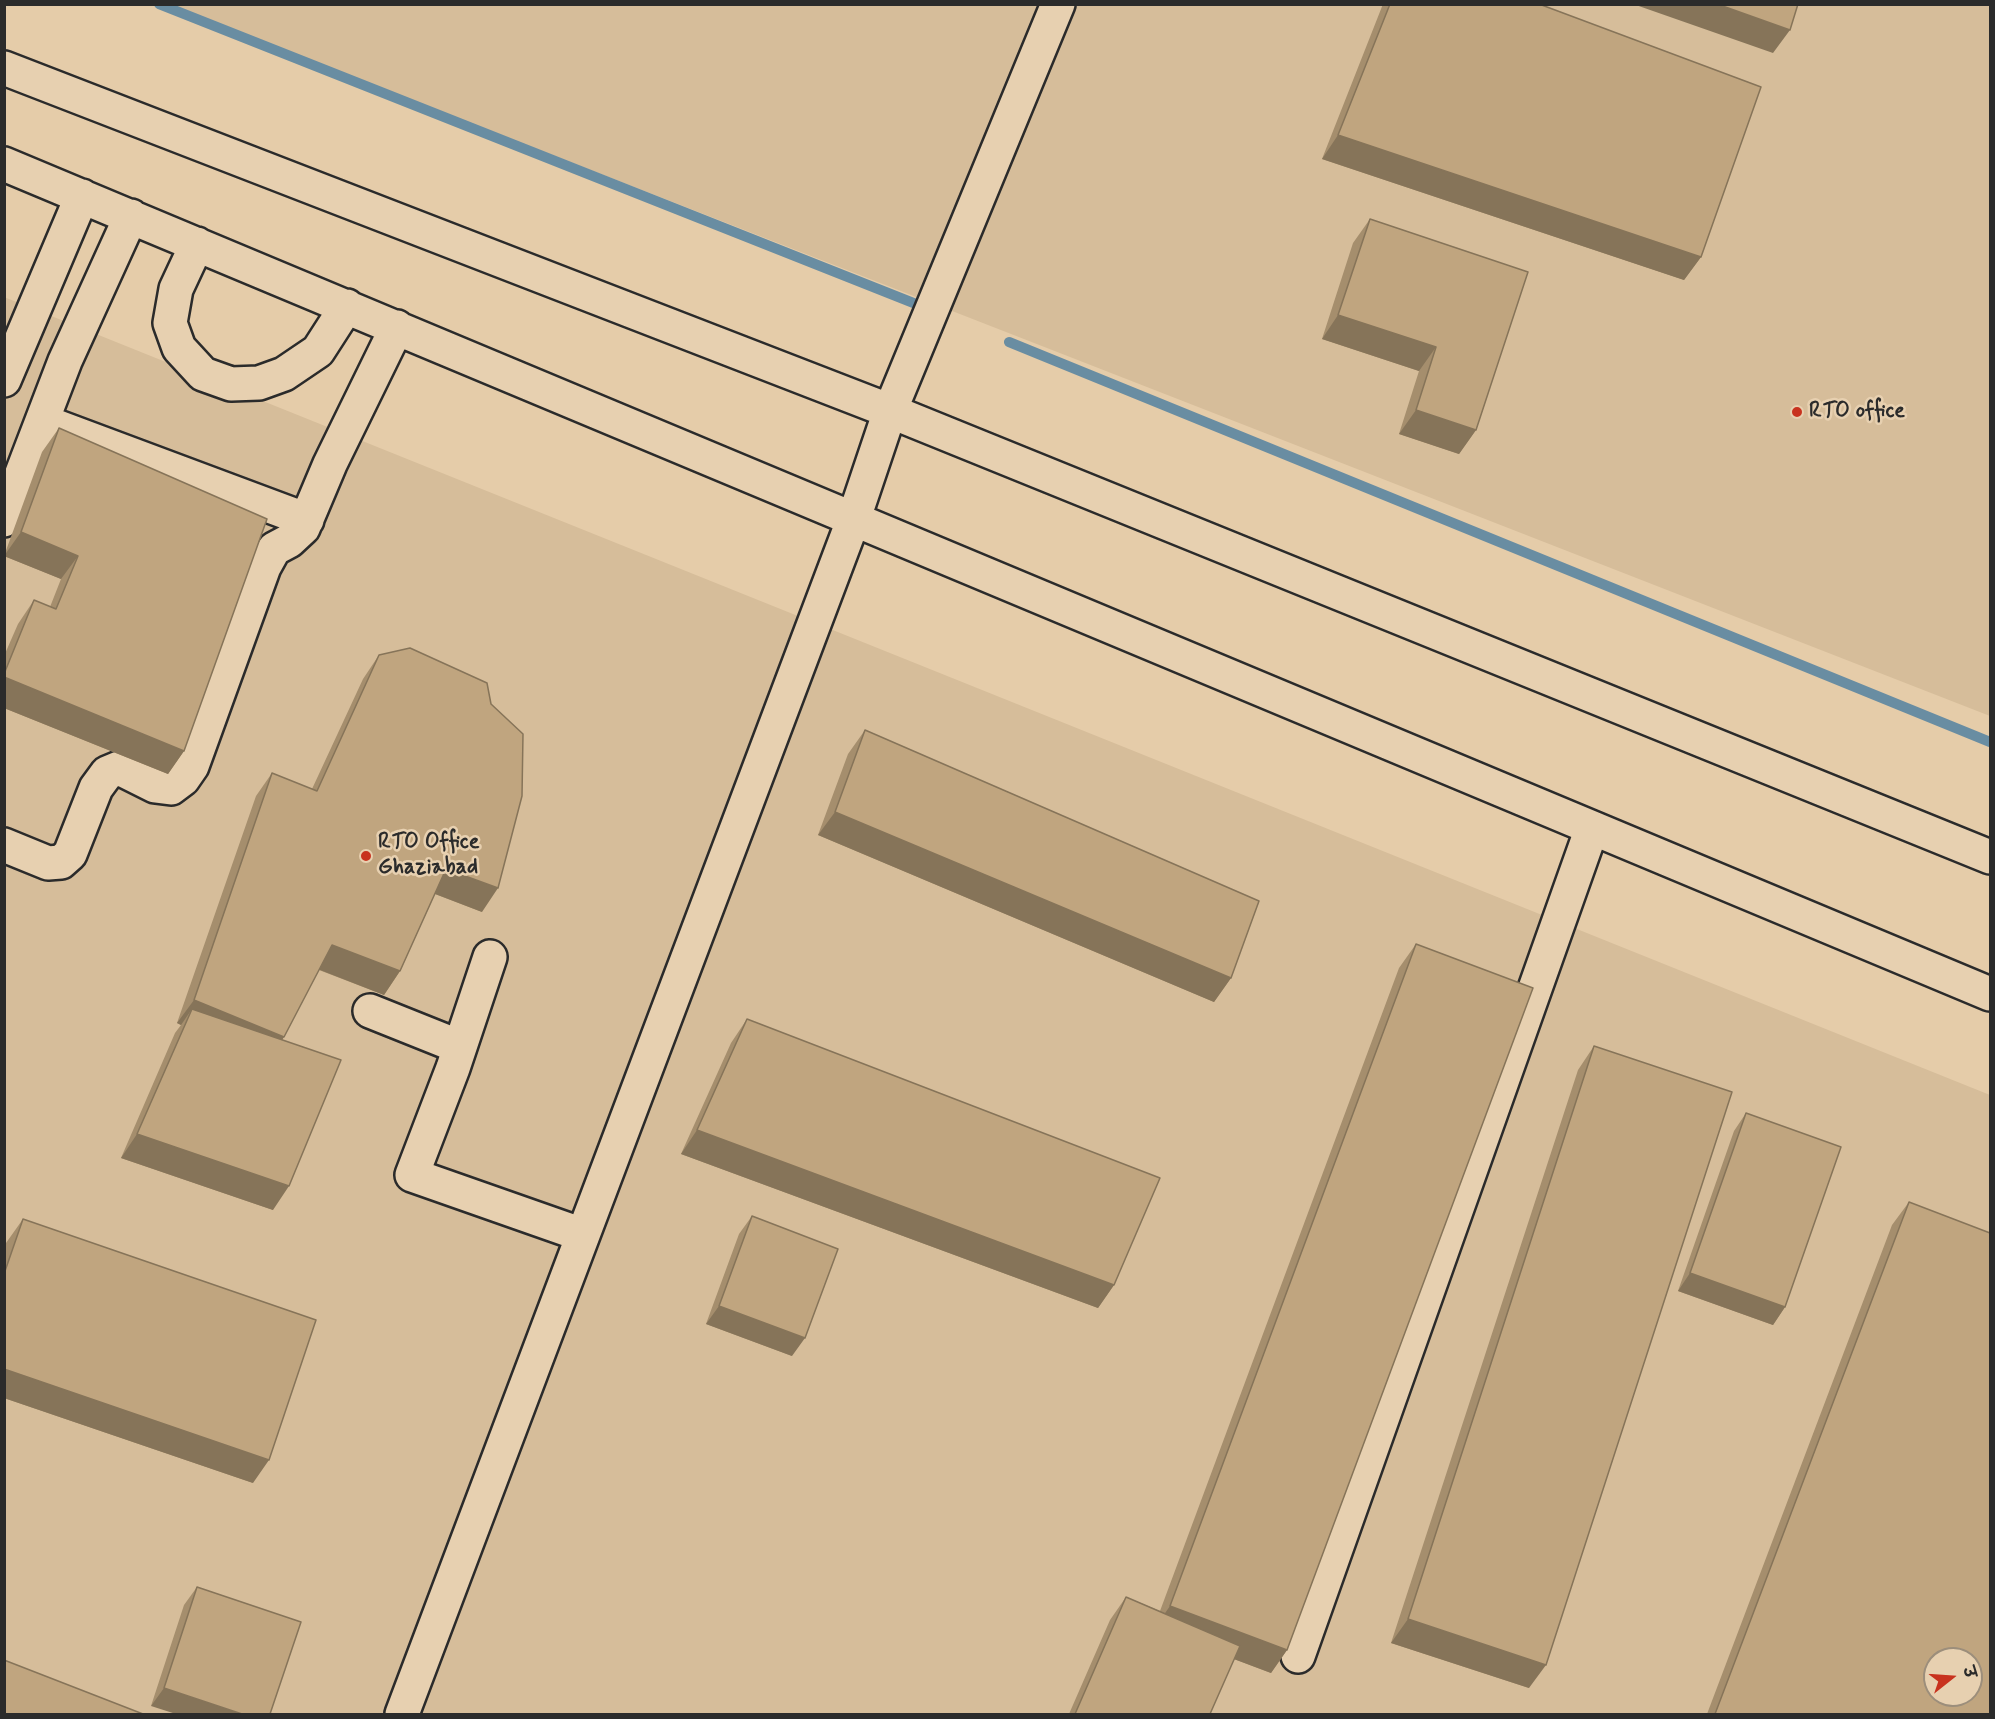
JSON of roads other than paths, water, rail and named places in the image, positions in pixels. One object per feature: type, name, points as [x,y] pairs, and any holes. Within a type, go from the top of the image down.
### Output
[{"type":"street","points":[[402,1714],[854,518],[890,411],[1058,4]]},
{"type":"street","points":[[4,68],[890,411],[1990,857]]},
{"type":"street","points":[[4,164],[1990,994]]},
{"type":"street","points":[[4,380],[82,196]]},
{"type":"street","points":[[4,520],[65,361],[131,216]]},
{"type":"street","points":[[197,244],[176,289],[170,323],[179,348],[203,374],[231,384],[259,382],[284,374],[318,351],[346,306]]},
{"type":"street","points":[[4,845],[48,863],[61,862],[70,854],[96,788],[107,773],[119,768],[155,786],[171,788],[183,779],[192,766],[264,567],[274,549],[289,541],[303,528],[330,464],[397,327]]},
{"type":"street","points":[[42,421],[307,520]]},
{"type":"street","points":[[1298,1656],[1592,828]]},
{"type":"street","points":[[490,957],[460,1047],[412,1175],[583,1235]]},
{"type":"street","points":[[370,1011],[460,1047]]},
{"type":"waterway","points":[[159,4],[921,306]]},
{"type":"waterway","points":[[1009,342],[1990,742]]},
{"type":"place","name":"RTO office","points":[[1797,412]]},
{"type":"place","name":"RTO Office Ghaziabad","points":[[366,856]]}]
